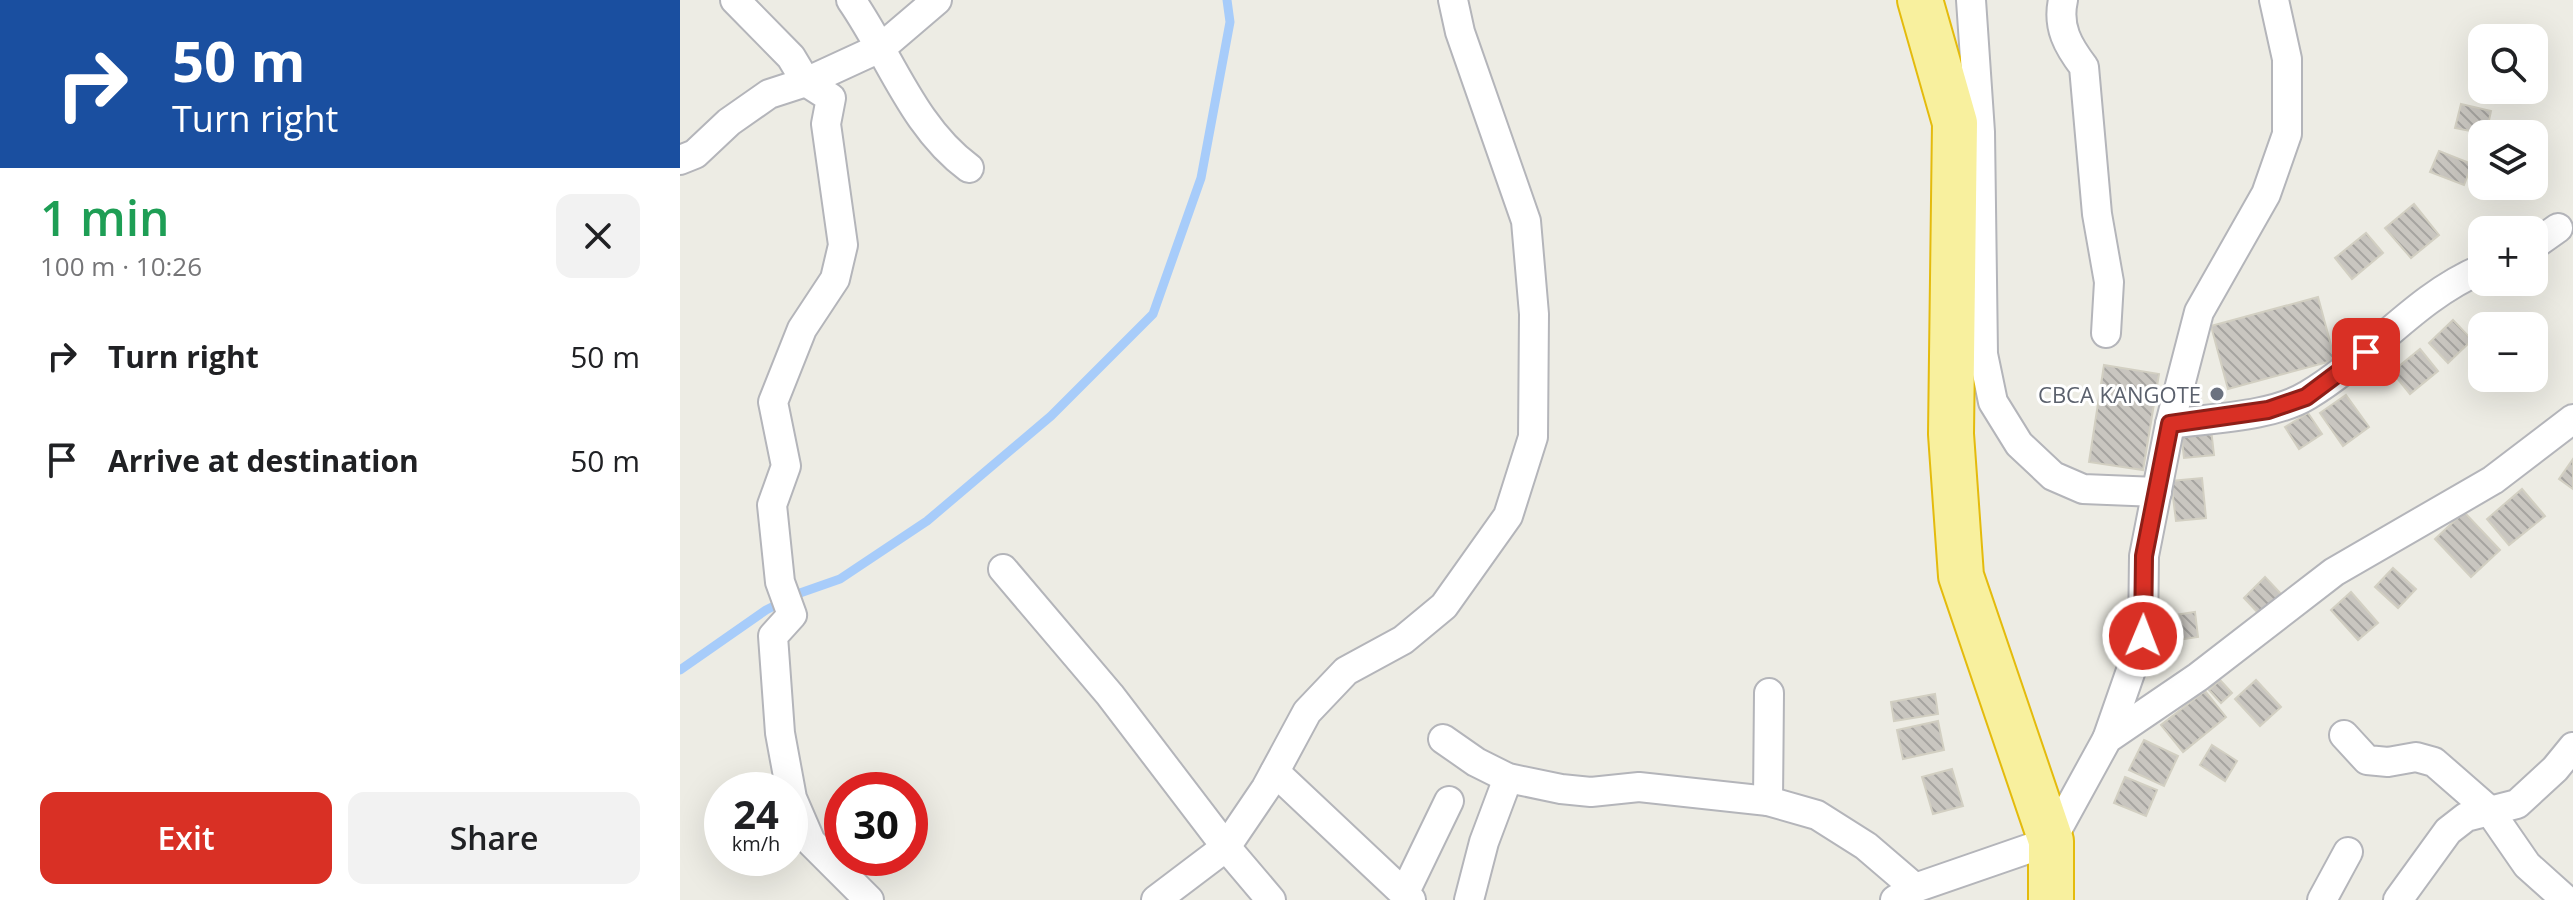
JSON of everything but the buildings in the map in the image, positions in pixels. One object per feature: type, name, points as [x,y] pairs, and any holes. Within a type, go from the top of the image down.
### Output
[{"type":"highway","points":[[1920,0],[1955,123],[1951,434],[1961,576],[2051,841],[2051,900]]},
{"type":"street","points":[[736,0],[791,57],[806,82],[831,98],[826,124],[843,245],[835,279],[802,329],[773,402],[786,466],[772,505],[780,582],[792,615],[773,636],[780,733],[792,798],[811,842],[869,900]]},
{"type":"street","points":[[851,0],[882,47],[926,125],[949,153],[969,168]]},
{"type":"street","points":[[1156,900],[1226,847],[1275,772],[1307,712],[1346,671],[1403,640],[1444,606],[1508,516],[1533,437],[1534,314],[1526,221],[1460,32],[1453,0]]},
{"type":"street","points":[[1971,0],[1980,132],[1983,354],[1993,402],[2019,444],[2053,476],[2083,489],[2157,492]]},
{"type":"street","points":[[2063,0],[2062,29],[2084,67],[2088,96],[2097,214],[2109,282],[2106,333]]},
{"type":"street","points":[[1443,739],[1476,762],[1508,778],[1591,792],[1639,787],[1768,801],[1817,815],[1866,846],[1905,894],[2051,841],[2107,739],[2143,636],[2144,556],[2170,424],[2199,312],[2266,194],[2287,134],[2287,59],[2274,0]]},
{"type":"street","points":[[680,160],[695,154],[749,106],[769,94],[806,82],[882,47],[925,4]]},
{"type":"street","points":[[2548,235],[2558,228]]},
{"type":"street","points":[[2170,424],[2268,410],[2306,397],[2348,367],[2430,299],[2468,275]]},
{"type":"street","points":[[2107,739],[2198,677],[2334,572],[2493,480],[2573,419]]},
{"type":"street","points":[[1003,569],[1110,695],[1226,847],[1271,900]]},
{"type":"street","points":[[1768,801],[1769,693]]},
{"type":"street","points":[[2344,735],[2367,760],[2388,762],[2416,757],[2434,762],[2489,810],[2527,865],[2566,900]]},
{"type":"street","points":[[2398,900],[2448,831],[2466,817],[2517,804],[2555,769],[2573,747]]},
{"type":"street","points":[[1275,772],[1408,897],[1449,801]]},
{"type":"street","points":[[1469,900],[1484,842],[1508,778]]},
{"type":"street","points":[[2322,900],[2348,852]]},
{"type":"waterway","points":[[680,670],[766,610],[800,593],[840,579],[927,521],[1051,416],[1153,314],[1201,178],[1230,22],[1227,0]]},
{"type":"place","name":"CBCA KANGOTE","points":[[2217,394]]},
{"type":"route","points":[[2143,636],[2144,556],[2170,424],[2268,410],[2306,397],[2366,352]]}]
